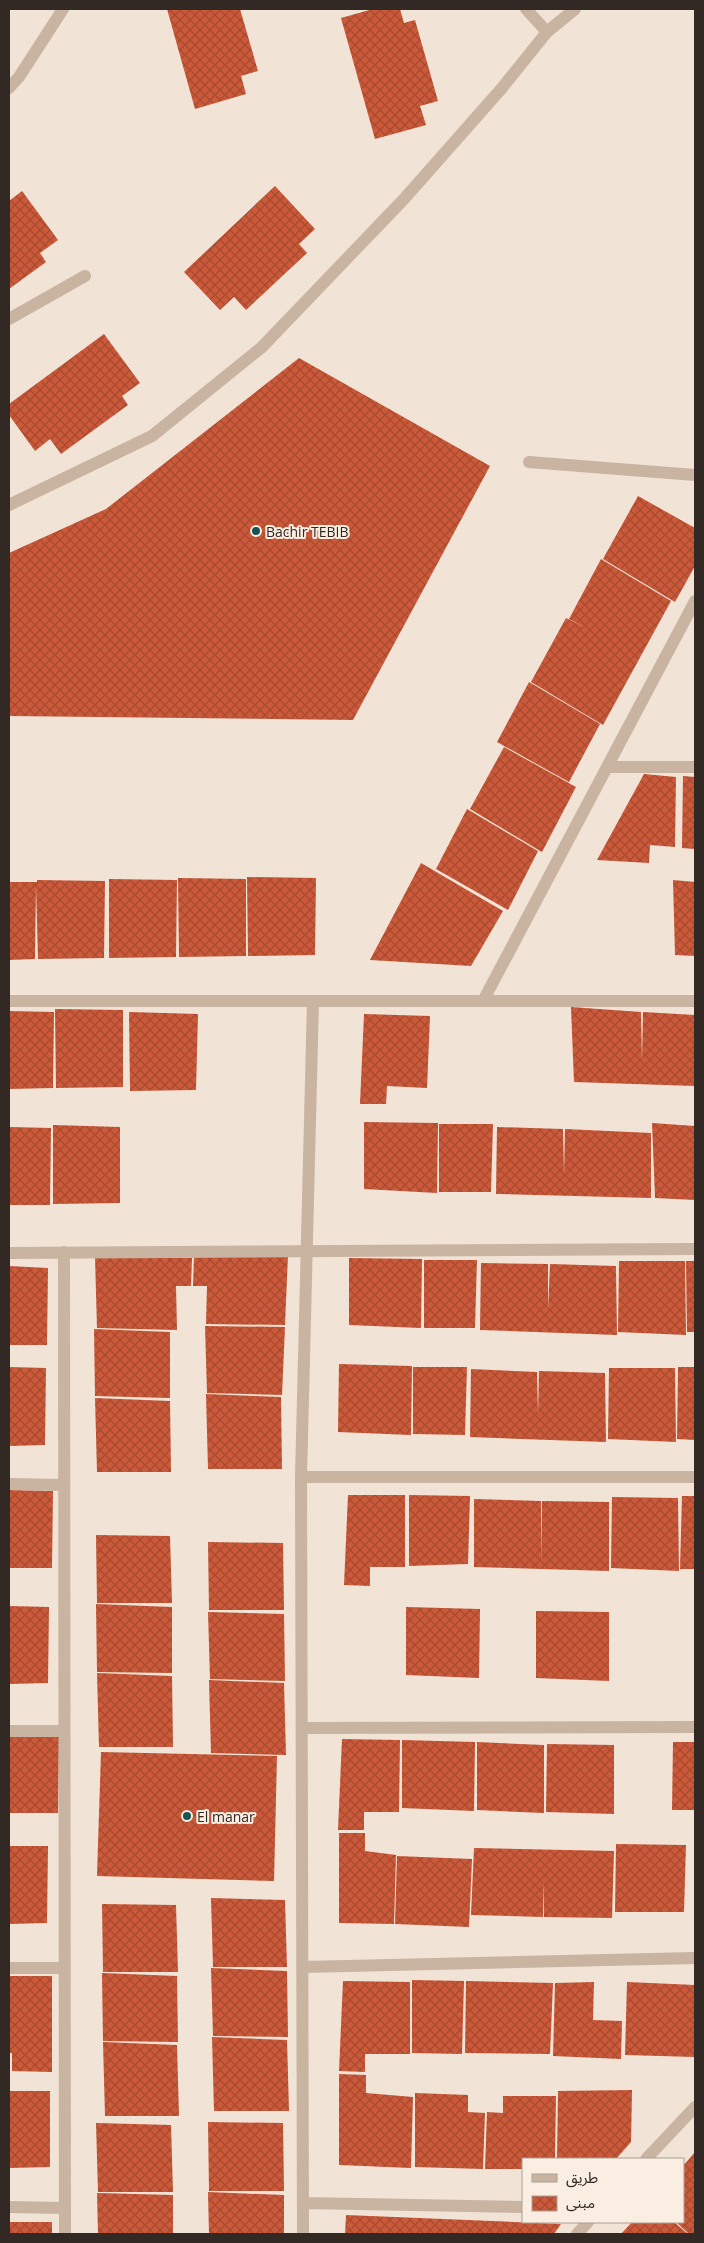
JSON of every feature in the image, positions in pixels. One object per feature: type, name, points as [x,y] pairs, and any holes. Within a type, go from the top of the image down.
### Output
[{"type":"street","points":[[9,88],[19,77],[63,9]]},
{"type":"street","points":[[526,9],[547,32]]},
{"type":"street","points":[[9,505],[152,436],[262,347],[404,199],[502,88],[547,32],[575,9]]},
{"type":"street","points":[[9,319],[85,276]]},
{"type":"street","points":[[529,462],[695,475]]},
{"type":"street","points":[[483,1001],[695,602]]},
{"type":"street","points":[[607,767],[695,767]]},
{"type":"street","points":[[9,1001],[695,1001]]},
{"type":"street","points":[[303,2234],[302,1477],[313,1001]]},
{"type":"street","points":[[9,1252],[695,1249]]},
{"type":"street","points":[[64,1252],[65,2234]]},
{"type":"street","points":[[302,1477],[695,1477]]},
{"type":"street","points":[[9,1484],[64,1485]]},
{"type":"street","points":[[302,1728],[695,1727]]},
{"type":"street","points":[[9,1731],[64,1731]]},
{"type":"street","points":[[303,1968],[695,1958]]},
{"type":"street","points":[[9,1968],[65,1968]]},
{"type":"street","points":[[647,2158],[695,2107]]},
{"type":"street","points":[[303,2203],[522,2207]]},
{"type":"street","points":[[9,2207],[65,2208]]},
{"type":"street","points":[[577,2234],[587,2223]]},
{"type":"building","points":[[167,9],[240,9],[258,71],[241,76],[246,94],[195,109]]},
{"type":"building","points":[[373,9],[400,9],[404,23],[415,20],[438,101],[420,106],[426,125],[375,139],[341,18]]},
{"type":"building","points":[[275,186],[315,229],[299,244],[307,253],[246,310],[234,297],[220,310],[184,272]]},
{"type":"building","points":[[22,191],[58,240],[40,253],[46,262],[9,289],[9,201]]},
{"type":"building","points":[[104,334],[140,383],[122,396],[128,405],[61,454],[50,439],[35,451],[9,415],[9,404]]},
{"type":"building","name":"Bachir TEBIB","points":[[299,358],[490,466],[353,720],[9,716],[9,553],[106,509]]},
{"type":"building","points":[[638,496],[695,528],[695,566],[675,602],[603,559]]},
{"type":"building","points":[[601,559],[671,601],[603,725],[531,682],[566,618],[586,628],[569,619]]},
{"type":"building","points":[[529,682],[600,724],[569,782],[497,742]]},
{"type":"building","points":[[504,747],[576,787],[542,852],[470,809]]},
{"type":"building","points":[[644,774],[676,777],[675,847],[650,845],[649,863],[597,860]]},
{"type":"building","points":[[683,776],[695,777],[695,849],[682,848]]},
{"type":"building","points":[[467,809],[538,851],[508,910],[436,869]]},
{"type":"building","points":[[421,863],[503,911],[471,966],[370,960]]},
{"type":"building","points":[[247,877],[316,878],[315,955],[248,956]]},
{"type":"building","points":[[178,878],[246,879],[246,956],[179,957]]},
{"type":"building","points":[[109,879],[177,880],[176,957],[109,958]]},
{"type":"building","points":[[37,880],[105,881],[104,958],[38,959],[36,885],[35,959],[9,960],[9,882],[37,882]]},
{"type":"building","points":[[673,880],[695,882],[695,956],[675,955]]},
{"type":"building","points":[[571,1007],[641,1012],[642,1061],[643,1012],[695,1015],[695,1086],[574,1082]]},
{"type":"building","points":[[55,1009],[123,1010],[123,1087],[56,1088]]},
{"type":"building","points":[[9,1011],[54,1012],[53,1088],[9,1089]]},
{"type":"building","points":[[129,1012],[198,1014],[196,1090],[130,1091]]},
{"type":"building","points":[[364,1014],[430,1016],[427,1088],[387,1086],[386,1104],[360,1104]]},
{"type":"building","points":[[364,1122],[438,1123],[437,1193],[364,1189]]},
{"type":"building","points":[[652,1123],[695,1126],[695,1200],[655,1198]]},
{"type":"building","points":[[439,1124],[493,1124],[491,1192],[439,1192]]},
{"type":"building","points":[[53,1125],[120,1127],[120,1203],[53,1204]]},
{"type":"building","points":[[9,1127],[51,1128],[50,1205],[9,1205]]},
{"type":"building","points":[[497,1127],[563,1129],[564,1174],[565,1129],[651,1133],[651,1198],[496,1194]]},
{"type":"building","points":[[288,1255],[285,1325],[206,1324],[207,1286],[193,1286],[194,1257]]},
{"type":"building","points":[[95,1257],[192,1258],[191,1286],[176,1286],[177,1330],[97,1328]]},
{"type":"building","points":[[349,1258],[422,1259],[421,1328],[349,1325]]},
{"type":"building","points":[[424,1260],[477,1260],[475,1328],[424,1328]]},
{"type":"building","points":[[619,1261],[685,1261],[686,1335],[618,1332]]},
{"type":"building","points":[[686,1261],[695,1261],[695,1332],[687,1332]]},
{"type":"building","points":[[481,1263],[548,1264],[548,1310],[550,1264],[616,1266],[617,1335],[480,1330]]},
{"type":"building","points":[[9,1266],[48,1268],[47,1345],[9,1345]]},
{"type":"building","points":[[205,1326],[285,1327],[282,1395],[207,1393]]},
{"type":"building","points":[[94,1329],[170,1332],[170,1398],[95,1396]]},
{"type":"building","points":[[339,1364],[412,1366],[411,1435],[338,1432]]},
{"type":"building","points":[[9,1367],[46,1368],[45,1445],[9,1446]]},
{"type":"building","points":[[413,1367],[467,1367],[465,1435],[413,1434]]},
{"type":"building","points":[[678,1367],[695,1367],[695,1440],[677,1439]]},
{"type":"building","points":[[609,1368],[675,1368],[676,1442],[608,1439]]},
{"type":"building","points":[[471,1369],[537,1372],[538,1415],[539,1371],[605,1373],[606,1442],[470,1437]]},
{"type":"building","points":[[206,1394],[281,1397],[282,1469],[208,1469]]},
{"type":"building","points":[[95,1398],[170,1401],[171,1472],[97,1472]]},
{"type":"building","points":[[9,1490],[53,1491],[52,1568],[9,1568]]},
{"type":"building","points":[[348,1495],[405,1495],[405,1567],[370,1567],[370,1586],[344,1585]]},
{"type":"building","points":[[409,1495],[470,1496],[468,1564],[409,1566]]},
{"type":"building","points":[[682,1496],[695,1496],[695,1569],[680,1569]]},
{"type":"building","points":[[612,1497],[678,1498],[679,1571],[611,1568]]},
{"type":"building","points":[[474,1499],[541,1501],[541,1565],[542,1501],[609,1502],[609,1571],[474,1567]]},
{"type":"building","points":[[96,1535],[170,1536],[172,1603],[97,1603]]},
{"type":"building","points":[[208,1542],[283,1543],[284,1610],[209,1610]]},
{"type":"building","points":[[96,1604],[172,1607],[172,1673],[97,1672]]},
{"type":"building","points":[[9,1606],[49,1607],[48,1683],[9,1684]]},
{"type":"building","points":[[406,1607],[480,1609],[479,1678],[406,1675]]},
{"type":"building","points":[[536,1611],[609,1612],[609,1681],[536,1678]]},
{"type":"building","points":[[208,1612],[284,1614],[285,1681],[210,1679]]},
{"type":"building","points":[[97,1673],[172,1676],[173,1747],[99,1747]]},
{"type":"building","points":[[209,1680],[284,1683],[286,1755],[211,1753]]},
{"type":"building","points":[[9,1735],[59,1736],[58,1813],[9,1813]]},
{"type":"building","points":[[342,1739],[400,1740],[399,1812],[364,1812],[364,1830],[338,1830]]},
{"type":"building","points":[[402,1740],[475,1742],[474,1811],[402,1808]]},
{"type":"building","points":[[477,1742],[544,1745],[544,1813],[477,1810]]},
{"type":"building","points":[[673,1742],[695,1742],[695,1810],[672,1810]]},
{"type":"building","points":[[547,1744],[614,1745],[614,1814],[546,1812]]},
{"type":"building","name":"El manar","points":[[101,1752],[277,1756],[274,1881],[97,1876]]},
{"type":"building","points":[[339,1833],[365,1833],[365,1851],[396,1855],[394,1924],[339,1923]]},
{"type":"building","points":[[616,1844],[686,1845],[684,1912],[615,1912]]},
{"type":"building","points":[[9,1846],[48,1846],[47,1923],[9,1924]]},
{"type":"building","points":[[474,1848],[614,1851],[612,1918],[544,1917],[544,1880],[543,1917],[471,1915]]},
{"type":"building","points":[[397,1856],[472,1859],[469,1927],[395,1924]]},
{"type":"building","points":[[211,1898],[285,1900],[287,1967],[213,1967]]},
{"type":"building","points":[[102,1904],[176,1905],[178,1972],[103,1972]]},
{"type":"building","points":[[211,1968],[287,1971],[288,2037],[213,2036]]},
{"type":"building","points":[[102,1973],[177,1976],[178,2042],[103,2041]]},
{"type":"building","points":[[9,1976],[52,1976],[52,2072],[12,2071],[12,2053],[9,2053]]},
{"type":"building","points":[[412,1980],[464,1981],[462,2054],[412,2053]]},
{"type":"building","points":[[343,1981],[410,1982],[410,2054],[365,2054],[365,2072],[339,2071]]},
{"type":"building","points":[[466,1981],[553,1983],[550,2054],[465,2053]]},
{"type":"building","points":[[594,1982],[593,2020],[622,2021],[621,2059],[553,2056],[555,1983]]},
{"type":"building","points":[[627,1982],[695,1985],[695,2057],[625,2055]]},
{"type":"building","points":[[212,2037],[287,2040],[289,2111],[214,2111]]},
{"type":"building","points":[[103,2042],[177,2045],[179,2116],[105,2116]]},
{"type":"building","points":[[339,2074],[366,2075],[366,2093],[413,2097],[411,2168],[339,2165]]},
{"type":"building","points":[[632,2090],[631,2142],[617,2158],[557,2158],[558,2091]]},
{"type":"building","points":[[9,2091],[50,2091],[50,2167],[9,2168]]},
{"type":"building","points":[[415,2093],[468,2095],[468,2112],[485,2113],[483,2169],[415,2167]]},
{"type":"building","points":[[503,2096],[556,2096],[555,2158],[522,2158],[522,2169],[485,2169],[487,2112],[503,2113]]},
{"type":"building","points":[[208,2122],[283,2123],[284,2191],[209,2191]]},
{"type":"building","points":[[96,2123],[171,2125],[173,2192],[98,2192]]},
{"type":"building","points":[[695,2152],[695,2234],[689,2234],[677,2223],[684,2223],[684,2165]]},
{"type":"building","points":[[208,2192],[284,2195],[284,2234],[209,2234]]},
{"type":"building","points":[[97,2193],[173,2195],[173,2234],[98,2234]]},
{"type":"building","points":[[346,2215],[561,2224],[554,2234],[345,2234]]},
{"type":"building","points":[[9,2222],[52,2222],[52,2234],[9,2234]]},
{"type":"building","points":[[631,2223],[675,2223],[688,2234],[621,2234]]},
{"type":"place","name":"Bachir TEBIB","points":[[256,531]]},
{"type":"place","name":"El manar","points":[[187,1816]]}]
